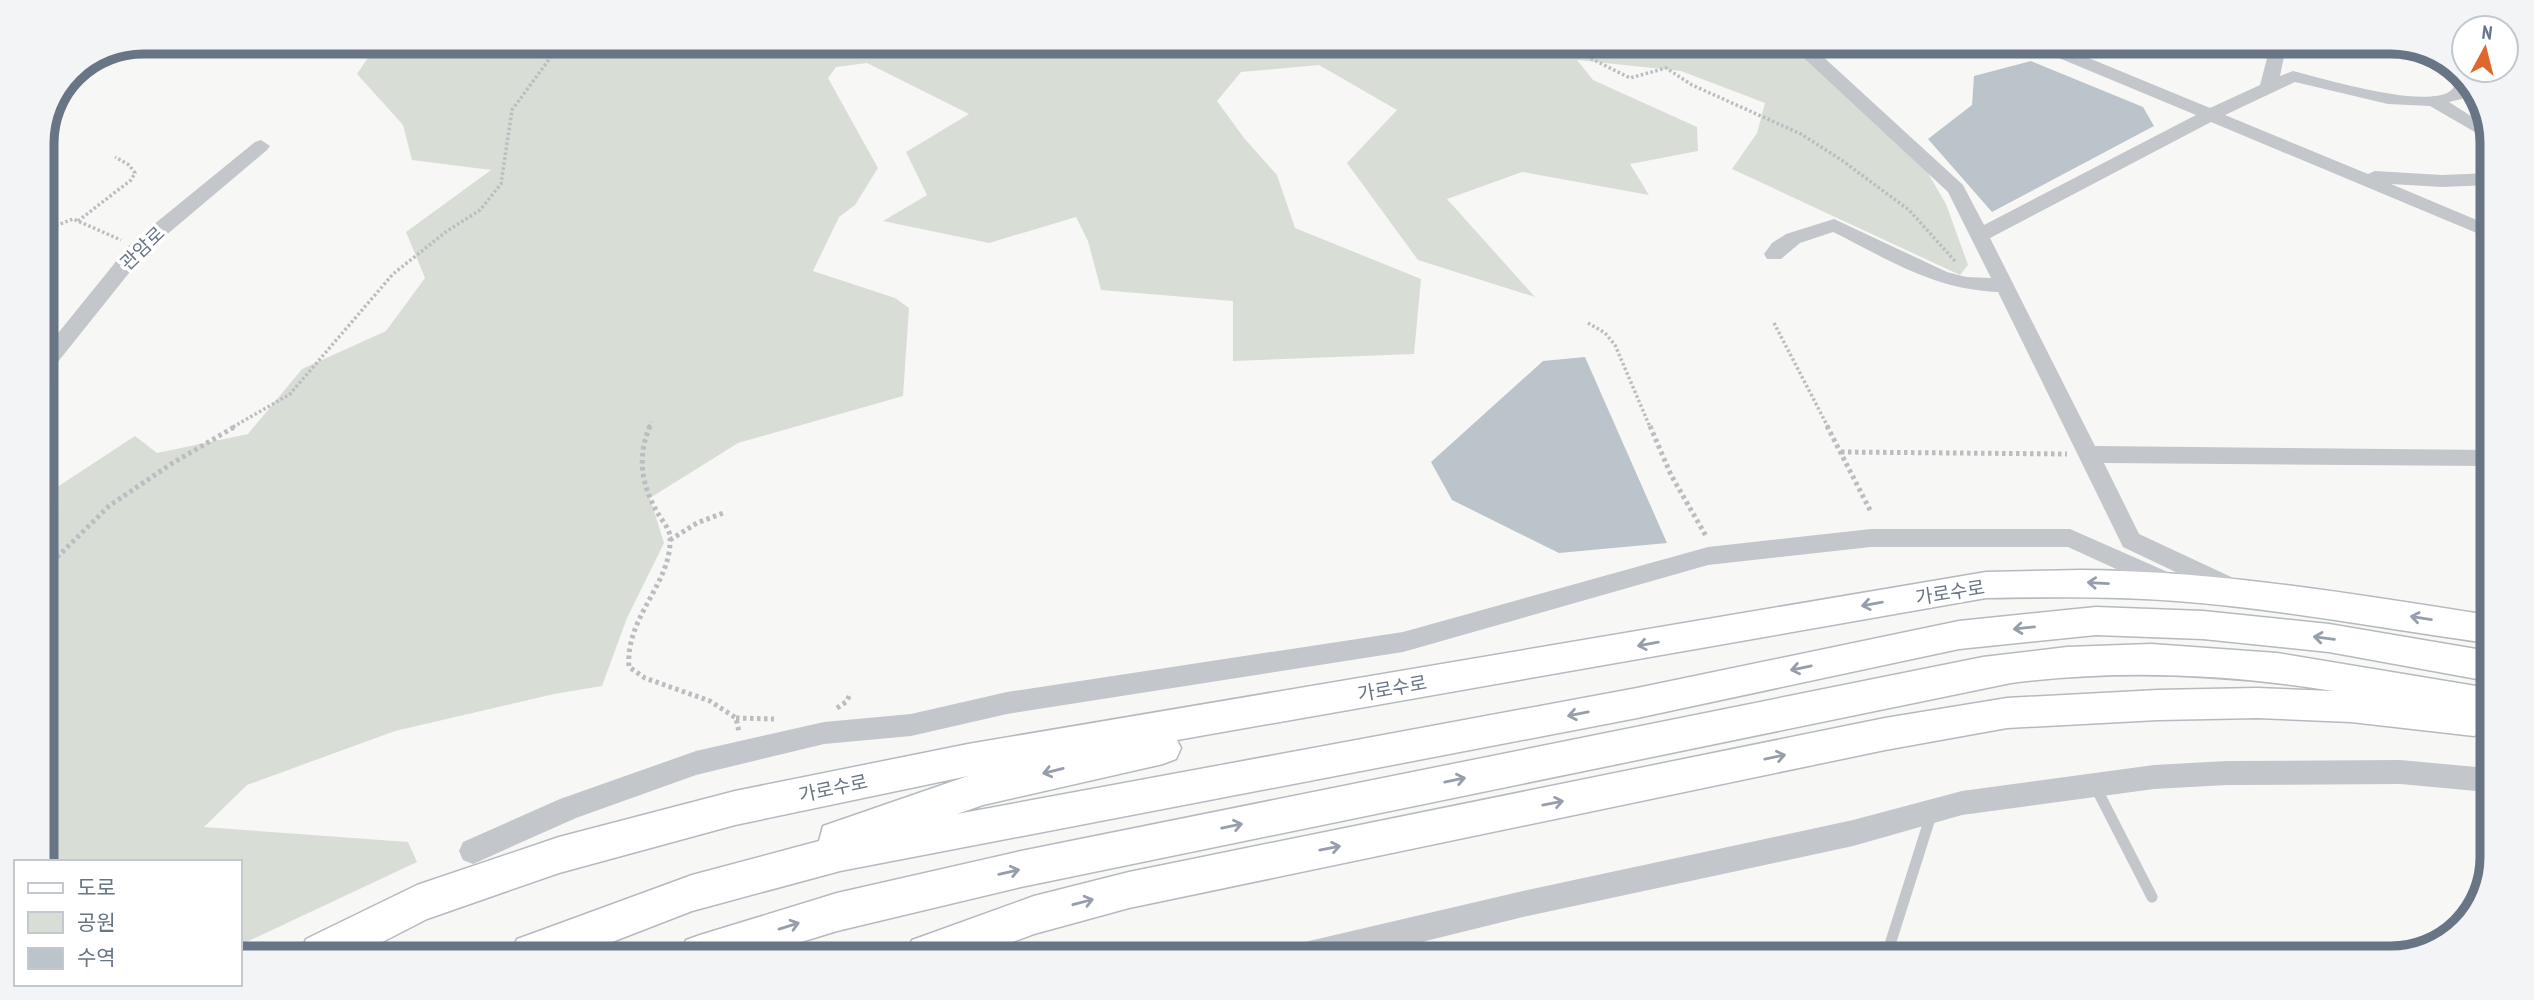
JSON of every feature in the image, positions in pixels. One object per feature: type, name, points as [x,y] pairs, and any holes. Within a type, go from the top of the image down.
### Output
[{"type":"main road","name":"가로수로","points":[[334,946],[417,904],[559,855],[735,808],[968,760],[1986,585],[2084,583],[2177,587],[2300,600],[2480,628]]},
{"type":"main road","points":[[692,893],[840,853],[1637,703],[1959,635],[2096,621],[2203,625],[2329,638],[2480,665]]},
{"type":"main road","points":[[726,946],[837,912],[1021,869],[1983,672],[2042,663],[2131,659],[2209,661],[2338,678],[2480,702]]},
{"type":"main road","points":[[552,946],[796,851],[983,788],[1264,726],[1356,694]]},
{"type":"main road","points":[[948,946],[1034,915],[1129,890],[1885,734],[2007,713],[2066,708],[2257,703],[2351,708],[2480,721]]},
{"type":"street","points":[[1811,54],[1956,189],[1980,235],[1998,286],[2131,540],[2243,594]]},
{"type":"street","points":[[2065,54],[2480,228]]},
{"type":"street","points":[[2268,88],[2276,54]]},
{"type":"street","points":[[1980,235],[2210,115],[2293,76],[2388,99],[2434,101],[2456,95],[2460,88]]},
{"type":"street","points":[[2434,101],[2478,129]]},
{"type":"street","name":"관암로","points":[[54,353],[138,248],[261,146]]},
{"type":"street","points":[[2347,173],[2401,180],[2480,179]]},
{"type":"street","points":[[1774,254],[1779,246],[1790,240],[1834,225],[1940,277],[1966,285],[1998,286]]},
{"type":"street","points":[[2088,454],[2480,458]]},
{"type":"street","points":[[473,851],[622,787],[696,763],[824,733],[911,725],[1007,703],[1402,642],[1717,555],[1871,537],[2070,538],[2177,587]]},
{"type":"street","points":[[1348,946],[1588,890],[1853,833],[1962,803],[2094,785],[2227,773],[2325,770],[2400,772],[2480,779]]},
{"type":"lane","points":[[2094,785],[2152,897]]},
{"type":"lane","points":[[1889,946],[1932,812]]},
{"type":"path","points":[[54,560],[109,506],[183,457],[290,394],[393,274],[447,231],[480,210],[501,184],[512,110],[553,54]]},
{"type":"path","points":[[1580,54],[1630,78],[1666,68],[1692,85],[1801,134],[1875,183],[1909,210],[1962,268],[1998,286]]},
{"type":"path","points":[[78,221],[131,180],[135,173],[129,165],[115,157]]},
{"type":"path","points":[[54,227],[73,219],[138,248]]},
{"type":"path","points":[[1588,323],[1605,333],[1615,345],[1671,475],[1717,555]]},
{"type":"path","points":[[1774,323],[1871,512]]},
{"type":"path","points":[[651,422],[645,436],[639,469],[646,492],[670,534],[663,570],[631,631],[626,652],[629,667],[645,678],[710,701],[736,718],[740,736],[748,752]]},
{"type":"path","points":[[1840,452],[2088,454]]},
{"type":"path","points":[[669,541],[697,523],[726,512]]},
{"type":"green space","points":[[371,54],[1810,54],[1915,151],[1946,204],[1968,265],[1960,275],[1732,169],[1757,133],[1765,103],[1681,71],[1577,60],[1593,80],[1697,127],[1698,151],[1630,164],[1649,195],[1522,172],[1447,199],[1535,297],[1418,260],[1347,163],[1397,110],[1319,65],[1241,72],[1217,101],[1244,138],[1277,175],[1295,228],[1421,279],[1414,354],[1233,361],[1233,301],[1101,290],[1088,241],[1076,217],[989,243],[883,221],[927,195],[906,152],[969,114],[867,63],[836,67],[828,78],[878,168],[855,205],[839,217],[813,271],[895,298],[909,308],[903,396],[738,443],[650,498],[664,543],[627,618],[602,686],[554,694],[395,731],[247,785],[204,827],[408,842],[417,862],[242,944],[242,860],[54,860],[54,489],[135,436],[157,453],[248,434],[302,369],[386,331],[425,278],[406,232],[491,170],[412,160],[403,125],[357,74]]},
{"type":"water","points":[[2031,61],[2143,107],[2154,126],[1992,212],[1928,139],[1972,105],[1974,76]]},
{"type":"water","points":[[1585,357],[1667,543],[1559,553],[1452,500],[1431,462],[1543,361]]}]
